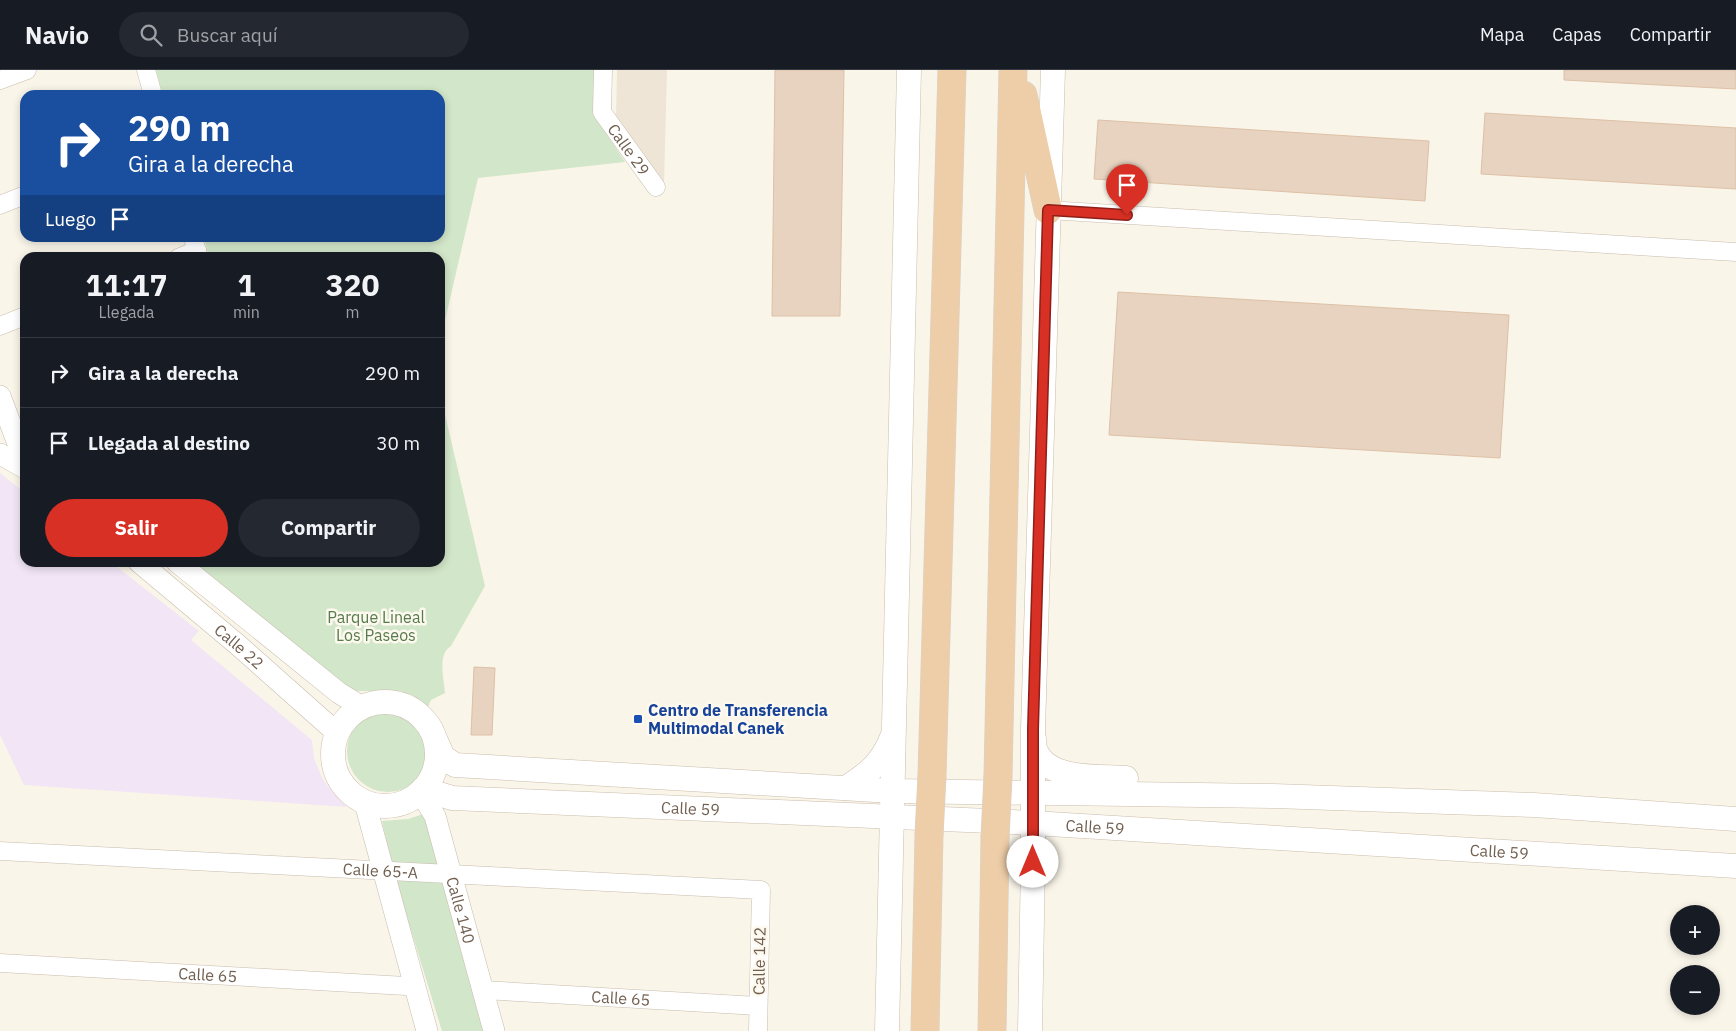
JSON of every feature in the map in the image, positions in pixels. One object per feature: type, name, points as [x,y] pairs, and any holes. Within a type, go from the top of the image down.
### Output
[{"type":"highway","points":[[925,1031],[929,835],[952,70]]},
{"type":"highway","points":[[1015,70],[1048,210]]},
{"type":"highway","points":[[992,1031],[995,838],[1015,70]]},
{"type":"main road","points":[[887,1031],[909,70]]},
{"type":"main road","points":[[1030,1031],[1033,729],[1052,70]]},
{"type":"main road","points":[[376,702],[392,702],[407,706],[420,714],[430,727],[436,741],[437,758],[433,775],[422,791],[408,801],[394,806],[379,806],[364,802],[350,794],[340,781],[333,766],[332,749],[336,733],[347,718],[362,707],[376,702]]},
{"type":"main road","points":[[1033,729],[1036,750],[1044,762],[1064,774],[1179,782],[1274,796]]},
{"type":"main road","points":[[846,788],[871,771],[879,762],[886,752],[894,730]]},
{"type":"main road","name":"Calle 59","points":[[436,741],[443,757],[455,765],[892,791],[1274,796],[1534,805],[1736,819]]},
{"type":"main road","name":"Calle 59","points":[[422,791],[452,798],[1033,823],[1736,866]]},
{"type":"street","points":[[0,80],[27,70]]},
{"type":"street","points":[[146,70],[152,90]]},
{"type":"street","name":"Calle 29","points":[[603,70],[602,112],[656,187]]},
{"type":"street","points":[[0,205],[20,197]]},
{"type":"street","points":[[1048,210],[1736,252]]},
{"type":"street","points":[[0,326],[20,318]]},
{"type":"street","points":[[0,396],[17,443]]},
{"type":"street","points":[[0,454],[20,465]]},
{"type":"street","name":"Calle 22","points":[[145,567],[238,645],[336,733]]},
{"type":"street","name":"Calle 22","points":[[183,567],[339,692],[362,707]]},
{"type":"street","name":"Calle 140","points":[[422,791],[435,816],[494,1031]]},
{"type":"street","points":[[364,802],[427,1031]]},
{"type":"street","name":"Calle 65-A","points":[[0,850],[761,890]]},
{"type":"street","name":"Calle 142","points":[[758,1031],[761,890]]},
{"type":"street","name":"Calle 65","points":[[0,963],[414,985]]},
{"type":"street","name":"Calle 65","points":[[483,990],[758,1006]]},
{"type":"shaded area","points":[[617,70],[667,70],[664,183],[616,117]]},
{"type":"shaded area","points":[[0,473],[20,489],[20,567],[117,567],[199,631],[191,640],[312,740],[314,758],[322,778],[347,807],[24,785],[0,735]]},
{"type":"green space","points":[[156,70],[598,70],[596,118],[625,162],[478,178],[445,320],[445,252],[208,252],[205,242],[445,242],[445,90],[162,90]]},
{"type":"green space","name":"Parque Lineal Los Paseos","points":[[445,414],[485,586],[444,655],[442,667],[445,693],[431,700],[428,707],[401,691],[348,691],[192,567],[445,567]]},
{"type":"green space","points":[[388,710],[404,713],[417,722],[426,735],[429,751],[426,767],[417,780],[404,789],[388,792],[372,789],[359,780],[350,767],[347,751],[350,735],[359,722],[372,713]]},
{"type":"green space","points":[[426,813],[442,868],[392,865],[382,821],[408,819]]},
{"type":"green space","points":[[396,881],[446,881],[488,1031],[442,1031]]},
{"type":"building","points":[[775,70],[844,70],[840,316],[772,316]]},
{"type":"building","points":[[1564,70],[1736,70],[1736,89],[1564,80]]},
{"type":"building","points":[[1485,113],[1736,128],[1736,189],[1481,174]]},
{"type":"building","points":[[1098,120],[1429,141],[1425,201],[1094,179]]},
{"type":"building","points":[[1118,292],[1509,315],[1500,458],[1109,435]]},
{"type":"building","points":[[474,667],[495,668],[492,735],[471,735]]},
{"type":"place","name":"Centro de Transferencia Multimodal Canek","points":[[638,719]]},
{"type":"route","points":[[1033,862],[1033,729],[1048,210],[1127,215]]}]
